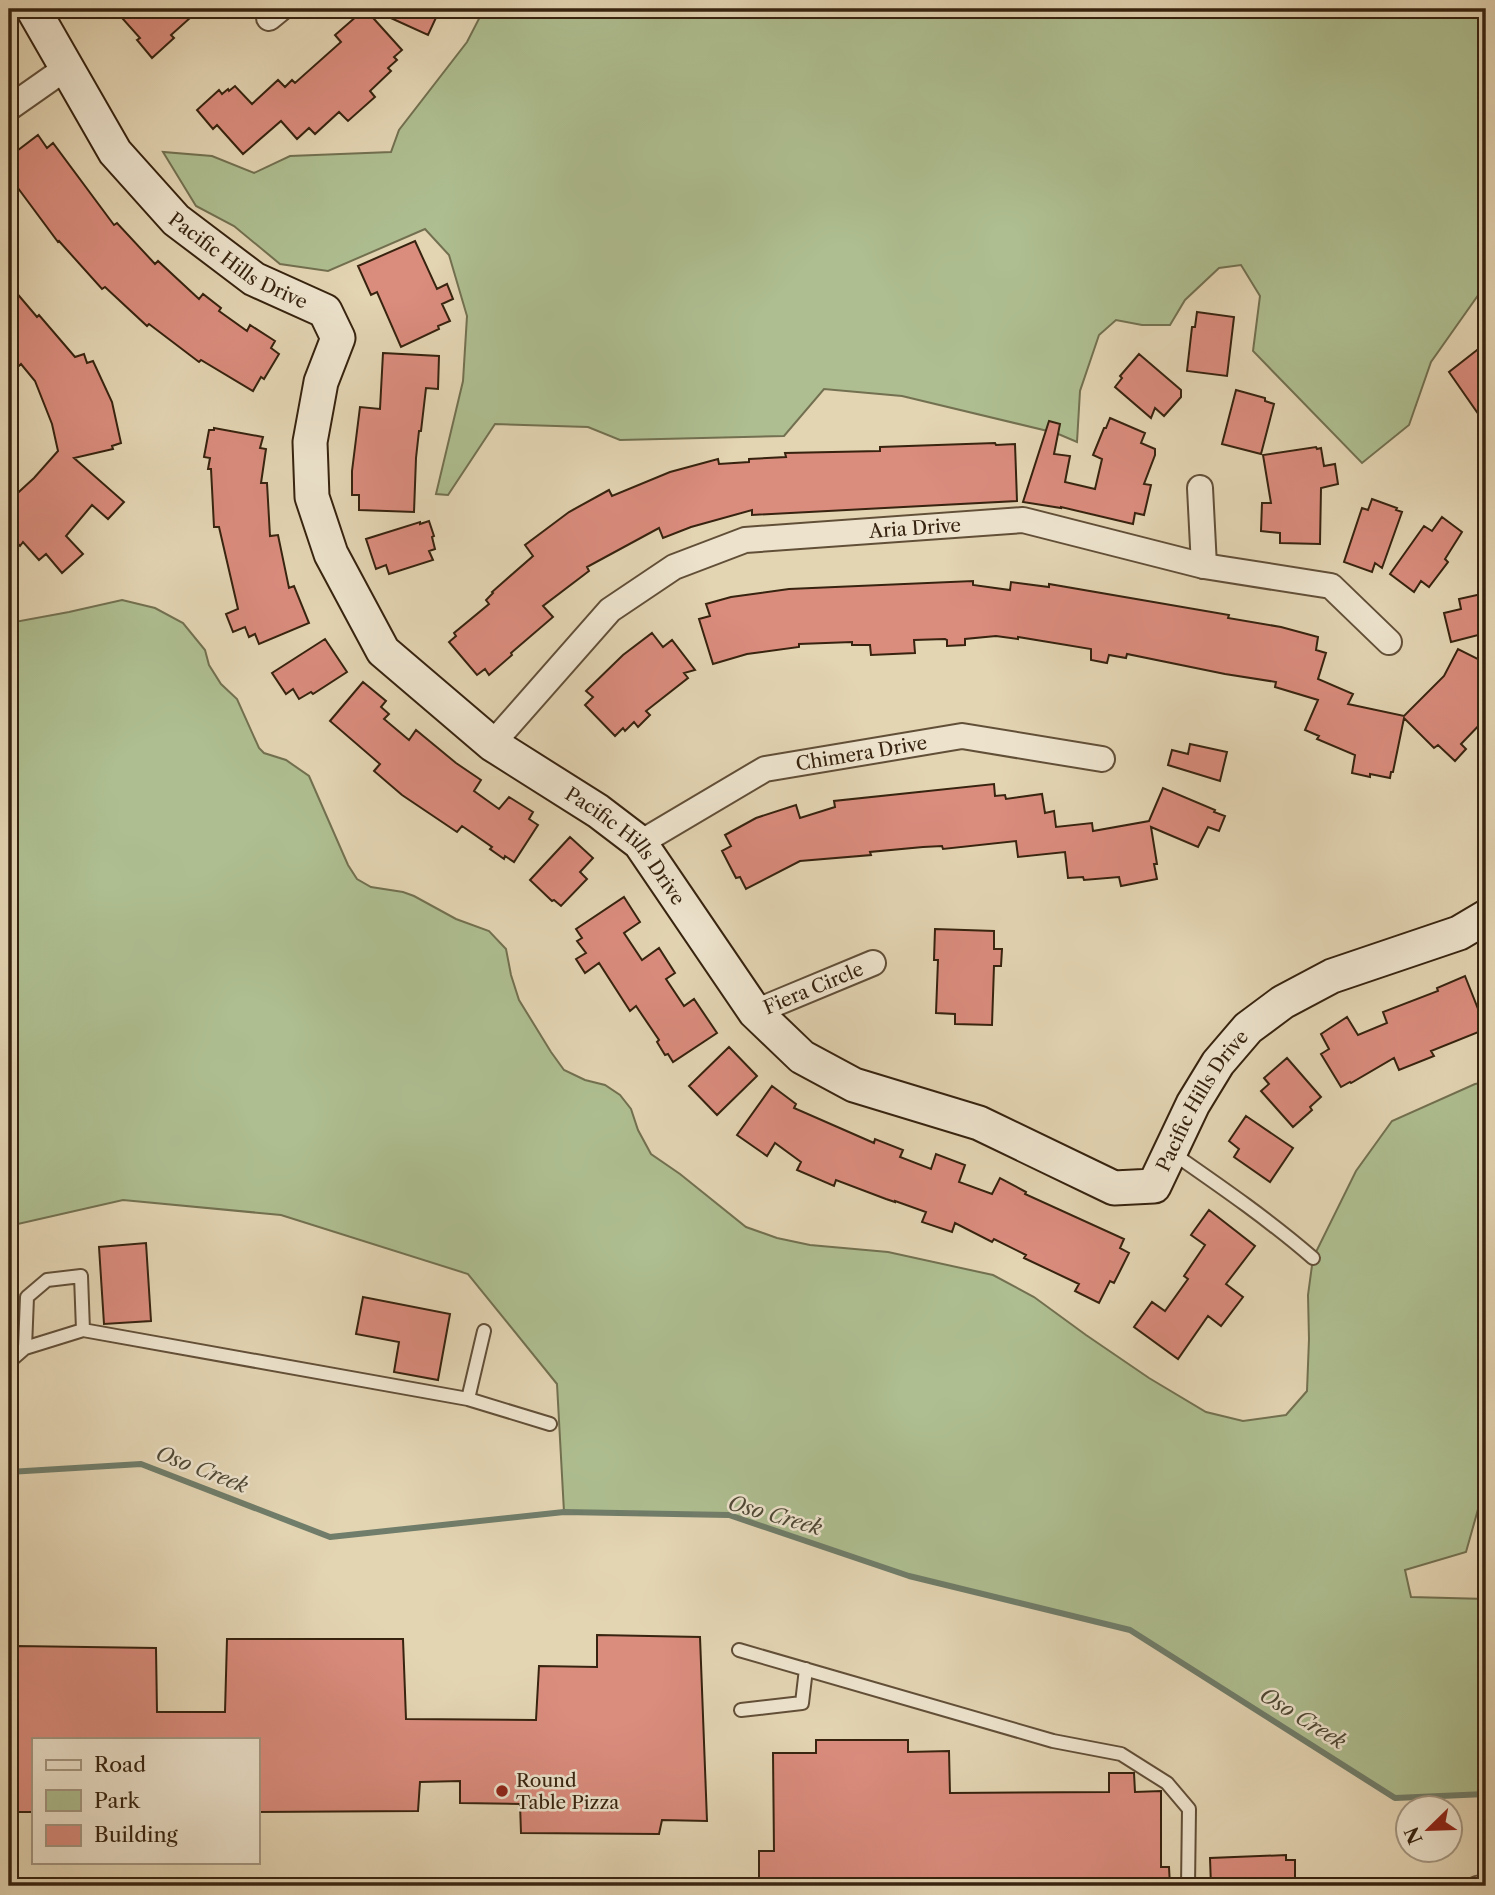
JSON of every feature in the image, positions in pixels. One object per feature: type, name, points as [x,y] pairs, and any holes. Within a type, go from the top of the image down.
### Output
[{"type":"street","name":"Pacific Hills Drive","points":[[33,9],[116,152],[176,220],[254,279],[325,311],[338,338],[321,382],[310,442],[312,497],[331,554],[383,651],[492,744],[598,811],[640,843],[755,1012],[802,1057],[854,1084],[979,1123],[1114,1188],[1154,1186],[1193,1104],[1217,1063],[1248,1028],[1283,1002],[1332,976],[1459,933],[1486,917]]},
{"type":"street","points":[[9,108],[66,68]]},
{"type":"street","points":[[1199,488],[1204,566]]},
{"type":"street","name":"Aria Drive","points":[[492,744],[611,610],[674,567],[745,540],[1023,520],[1204,566],[1331,586],[1389,642]]},
{"type":"street","name":"Chimera Drive","points":[[640,843],[765,769],[962,736],[1102,759]]},
{"type":"street","name":"Fiera Circle","points":[[755,1012],[873,963]]},
{"type":"lane","points":[[1170,1152],[1240,1199],[1313,1258]]},
{"type":"lane","points":[[25,1348],[27,1297],[47,1280],[81,1276],[83,1330]]},
{"type":"lane","points":[[9,1362],[25,1348],[83,1330],[468,1399],[550,1424]]},
{"type":"lane","points":[[468,1399],[484,1331]]},
{"type":"lane","points":[[739,1650],[1053,1741],[1121,1754],[1167,1783],[1189,1809],[1188,1886]]},
{"type":"lane","points":[[741,1710],[802,1703],[806,1669]]},
{"type":"lane","points":[[1469,1886],[1486,1881]]},
{"type":"green space","points":[[484,9],[1486,9],[1486,284],[1431,362],[1409,425],[1362,463],[1253,351],[1260,296],[1241,265],[1219,268],[1185,300],[1170,325],[1142,325],[1116,320],[1099,335],[1080,391],[1077,442],[1056,433],[902,396],[824,389],[784,436],[620,440],[588,427],[495,424],[448,495],[436,494],[463,381],[467,316],[449,255],[425,229],[328,271],[280,264],[234,226],[196,206],[163,152],[212,156],[254,173],[290,156],[391,152],[399,130],[467,42]]},
{"type":"green space","points":[[122,600],[155,608],[183,623],[205,650],[209,665],[221,684],[237,699],[259,748],[264,753],[286,760],[309,776],[348,865],[357,879],[371,887],[414,896],[456,919],[489,931],[506,949],[519,1000],[564,1070],[585,1080],[605,1085],[620,1095],[631,1109],[638,1130],[651,1154],[746,1227],[777,1238],[810,1245],[888,1252],[993,1275],[1034,1297],[1149,1378],[1206,1412],[1243,1421],[1286,1415],[1307,1391],[1308,1295],[1313,1258],[1356,1171],[1392,1121],[1475,1084],[1486,1082],[1486,1481],[1466,1552],[1405,1570],[1411,1597],[1486,1599],[1486,1794],[1394,1794],[1394,1797],[1130,1630],[909,1576],[729,1515],[564,1512],[557,1384],[468,1274],[281,1215],[123,1200],[9,1226],[9,623]]},
{"type":"building","points":[[114,9],[200,9],[171,35],[174,38],[152,58],[137,40],[140,38]]},
{"type":"building","points":[[365,9],[402,50],[394,57],[397,60],[388,68],[391,71],[370,91],[375,97],[348,121],[339,112],[315,134],[309,128],[297,139],[281,121],[243,154],[217,125],[213,129],[197,110],[219,90],[222,94],[235,86],[252,104],[278,80],[285,87],[292,80],[295,83],[341,42],[335,35]]},
{"type":"building","points":[[371,9],[440,9],[428,35]]},
{"type":"building","points":[[38,135],[47,148],[53,143],[114,225],[117,223],[155,264],[158,261],[199,299],[203,294],[221,308],[219,311],[247,331],[250,325],[275,341],[271,348],[279,354],[264,379],[261,377],[253,391],[201,360],[199,362],[149,324],[147,326],[105,287],[102,289],[58,242],[9,176],[9,157]]},
{"type":"building","points":[[415,241],[437,289],[447,284],[453,299],[442,304],[450,321],[401,347],[377,292],[371,295],[358,266]]},
{"type":"building","points":[[9,284],[75,357],[84,354],[87,363],[93,361],[112,402],[121,443],[112,446],[113,449],[74,458],[124,502],[108,519],[92,505],[66,536],[83,554],[62,573],[46,554],[39,560],[23,542],[20,546],[9,534],[9,501],[58,451],[52,424],[35,381],[21,364],[9,375]]},
{"type":"building","points":[[1197,312],[1234,317],[1227,376],[1187,371],[1192,327],[1195,327]]},
{"type":"building","points":[[1486,343],[1486,425],[1449,372]]},
{"type":"building","points":[[383,353],[439,356],[438,389],[426,388],[419,431],[414,512],[359,510],[359,495],[352,495],[352,471],[360,407],[380,409]]},
{"type":"building","points":[[1139,354],[1181,390],[1181,397],[1164,416],[1155,408],[1151,418],[1115,387],[1122,378],[1120,376]]},
{"type":"building","points":[[1236,390],[1265,398],[1265,401],[1274,404],[1261,454],[1222,444]]},
{"type":"building","points":[[1110,418],[1145,433],[1141,443],[1155,449],[1144,484],[1151,485],[1144,515],[1135,513],[1133,524],[1061,507],[1023,502],[1049,421],[1060,424],[1054,454],[1070,456],[1065,482],[1095,489],[1102,459],[1093,455]]},
{"type":"building","points":[[214,428],[263,437],[260,448],[266,449],[261,483],[267,483],[270,536],[278,535],[289,588],[294,586],[309,623],[259,644],[255,634],[249,637],[245,627],[233,632],[226,614],[238,609],[219,527],[214,527],[211,469],[208,469],[210,458],[204,457],[209,430]]},
{"type":"building","points":[[1015,444],[1017,501],[752,515],[752,510],[663,538],[659,528],[587,567],[589,571],[543,606],[553,617],[489,675],[485,669],[477,675],[449,642],[456,636],[454,633],[489,604],[486,600],[492,592],[533,556],[525,545],[569,512],[609,490],[612,496],[670,472],[718,459],[719,464],[786,457],[785,453],[880,451],[880,447]]},
{"type":"building","points":[[1321,448],[1324,466],[1335,464],[1338,484],[1321,488],[1320,544],[1280,543],[1280,533],[1261,531],[1262,503],[1271,503],[1263,455]]},
{"type":"building","points":[[1372,499],[1402,512],[1382,568],[1375,563],[1372,572],[1344,562],[1362,508],[1368,510]]},
{"type":"building","points":[[1442,517],[1462,532],[1445,559],[1448,562],[1429,587],[1421,581],[1414,592],[1390,574],[1424,526],[1432,531]]},
{"type":"building","points":[[429,521],[434,536],[435,549],[429,551],[433,560],[389,574],[386,565],[376,569],[366,539]]},
{"type":"building","points":[[973,581],[973,585],[1010,590],[1011,582],[1049,587],[1049,584],[1229,615],[1228,618],[1281,627],[1318,637],[1316,650],[1326,653],[1318,679],[1353,694],[1348,704],[1404,716],[1444,676],[1458,649],[1486,663],[1486,718],[1461,744],[1466,749],[1455,761],[1438,745],[1434,748],[1404,718],[1390,778],[1370,774],[1370,777],[1352,773],[1355,755],[1317,739],[1319,736],[1305,730],[1318,700],[1275,687],[1276,682],[1127,654],[1126,658],[1109,655],[1107,663],[1091,660],[1091,649],[996,636],[965,639],[965,645],[947,646],[945,639],[914,640],[915,653],[871,655],[870,645],[852,645],[852,642],[799,644],[799,647],[747,654],[713,664],[699,619],[710,616],[706,604],[731,597],[789,589]]},
{"type":"building","points":[[1486,593],[1486,633],[1451,642],[1444,613],[1461,609],[1459,599]]},
{"type":"building","points":[[652,633],[663,647],[672,640],[695,670],[684,673],[688,678],[646,711],[650,715],[638,727],[634,722],[615,736],[585,705],[593,697],[586,691],[623,655]]},
{"type":"building","points":[[325,639],[347,672],[313,694],[311,692],[299,699],[293,689],[286,694],[272,673]]},
{"type":"building","points":[[363,682],[386,701],[381,707],[389,714],[384,719],[409,740],[416,730],[481,780],[474,791],[499,809],[509,797],[533,812],[529,819],[538,825],[514,862],[505,856],[504,859],[462,826],[457,832],[402,795],[374,771],[380,764],[330,721]]},
{"type":"building","points":[[1190,744],[1227,752],[1220,781],[1168,765],[1172,750],[1188,754]]},
{"type":"building","points":[[994,784],[995,796],[1005,795],[1006,799],[1042,794],[1045,813],[1054,811],[1056,827],[1092,823],[1093,831],[1149,821],[1163,788],[1225,816],[1219,831],[1208,827],[1198,847],[1151,827],[1157,879],[1121,886],[1119,877],[1084,880],[1083,877],[1068,878],[1065,852],[1018,857],[1016,841],[943,849],[942,846],[923,847],[800,861],[746,889],[740,877],[736,878],[722,851],[731,846],[725,835],[756,818],[796,805],[800,818],[835,807],[834,801]]},
{"type":"building","points":[[570,837],[593,858],[580,872],[587,879],[561,906],[530,880]]},
{"type":"building","points":[[624,897],[640,922],[624,933],[642,960],[659,948],[675,973],[666,979],[684,1006],[694,999],[717,1033],[673,1062],[668,1054],[665,1055],[657,1042],[659,1040],[636,1006],[630,1011],[599,963],[585,973],[576,959],[586,953],[577,941],[582,938],[576,929]]},
{"type":"building","points":[[935,929],[994,931],[994,949],[1002,949],[1001,966],[994,966],[992,1025],[955,1024],[955,1014],[936,1013],[938,960],[934,960]]},
{"type":"building","points":[[1465,976],[1486,1029],[1431,1051],[1434,1056],[1399,1070],[1394,1058],[1341,1087],[1321,1054],[1329,1049],[1321,1034],[1347,1017],[1358,1035],[1387,1023],[1383,1012],[1438,991],[1437,988]]},
{"type":"building","points":[[729,1047],[757,1076],[717,1115],[689,1086]]},
{"type":"building","points":[[1287,1058],[1321,1097],[1310,1107],[1312,1110],[1293,1127],[1261,1091],[1269,1084],[1264,1078]]},
{"type":"building","points":[[772,1086],[796,1104],[794,1108],[874,1143],[875,1139],[903,1150],[900,1157],[931,1169],[936,1154],[965,1165],[959,1182],[992,1194],[1000,1178],[1026,1192],[1025,1194],[1124,1239],[1120,1248],[1129,1253],[1114,1283],[1110,1281],[1099,1303],[1075,1291],[1079,1284],[1024,1258],[1026,1255],[994,1239],[992,1242],[955,1223],[952,1232],[922,1222],[926,1212],[836,1180],[834,1186],[797,1170],[801,1162],[775,1143],[767,1156],[737,1135]]},
{"type":"building","points":[[1246,1116],[1293,1148],[1270,1182],[1234,1157],[1239,1149],[1229,1141]]},
{"type":"building","points":[[1209,1210],[1255,1246],[1226,1284],[1243,1297],[1221,1326],[1208,1316],[1178,1359],[1134,1327],[1152,1302],[1165,1311],[1188,1279],[1184,1276],[1205,1245],[1191,1235]]},
{"type":"building","points":[[146,1243],[151,1321],[104,1324],[99,1247]]},
{"type":"building","points":[[363,1297],[450,1314],[438,1380],[394,1372],[399,1342],[356,1334]]},
{"type":"building","points":[[597,1635],[700,1637],[707,1821],[662,1820],[659,1834],[521,1833],[520,1804],[460,1803],[460,1781],[420,1782],[418,1811],[259,1812],[259,1738],[32,1738],[32,1812],[9,1812],[9,1723],[16,1723],[17,1646],[156,1648],[157,1712],[225,1712],[227,1639],[403,1639],[406,1719],[536,1720],[539,1666],[597,1667]]},
{"type":"building","points":[[816,1740],[908,1740],[908,1752],[949,1751],[950,1793],[1109,1792],[1109,1773],[1134,1773],[1135,1792],[1161,1791],[1161,1867],[1169,1867],[1170,1886],[759,1886],[759,1851],[774,1851],[773,1753],[816,1753]]},
{"type":"building","points":[[1286,1855],[1286,1860],[1295,1860],[1295,1885],[1211,1886],[1210,1858]]},
{"type":"waterway","name":"Oso Creek","points":[[9,1472],[141,1464],[330,1537],[564,1512],[729,1515],[909,1576],[1130,1630],[1395,1798],[1486,1794]]},
{"type":"place","name":"Round Table Pizza","points":[[502,1791]]}]
